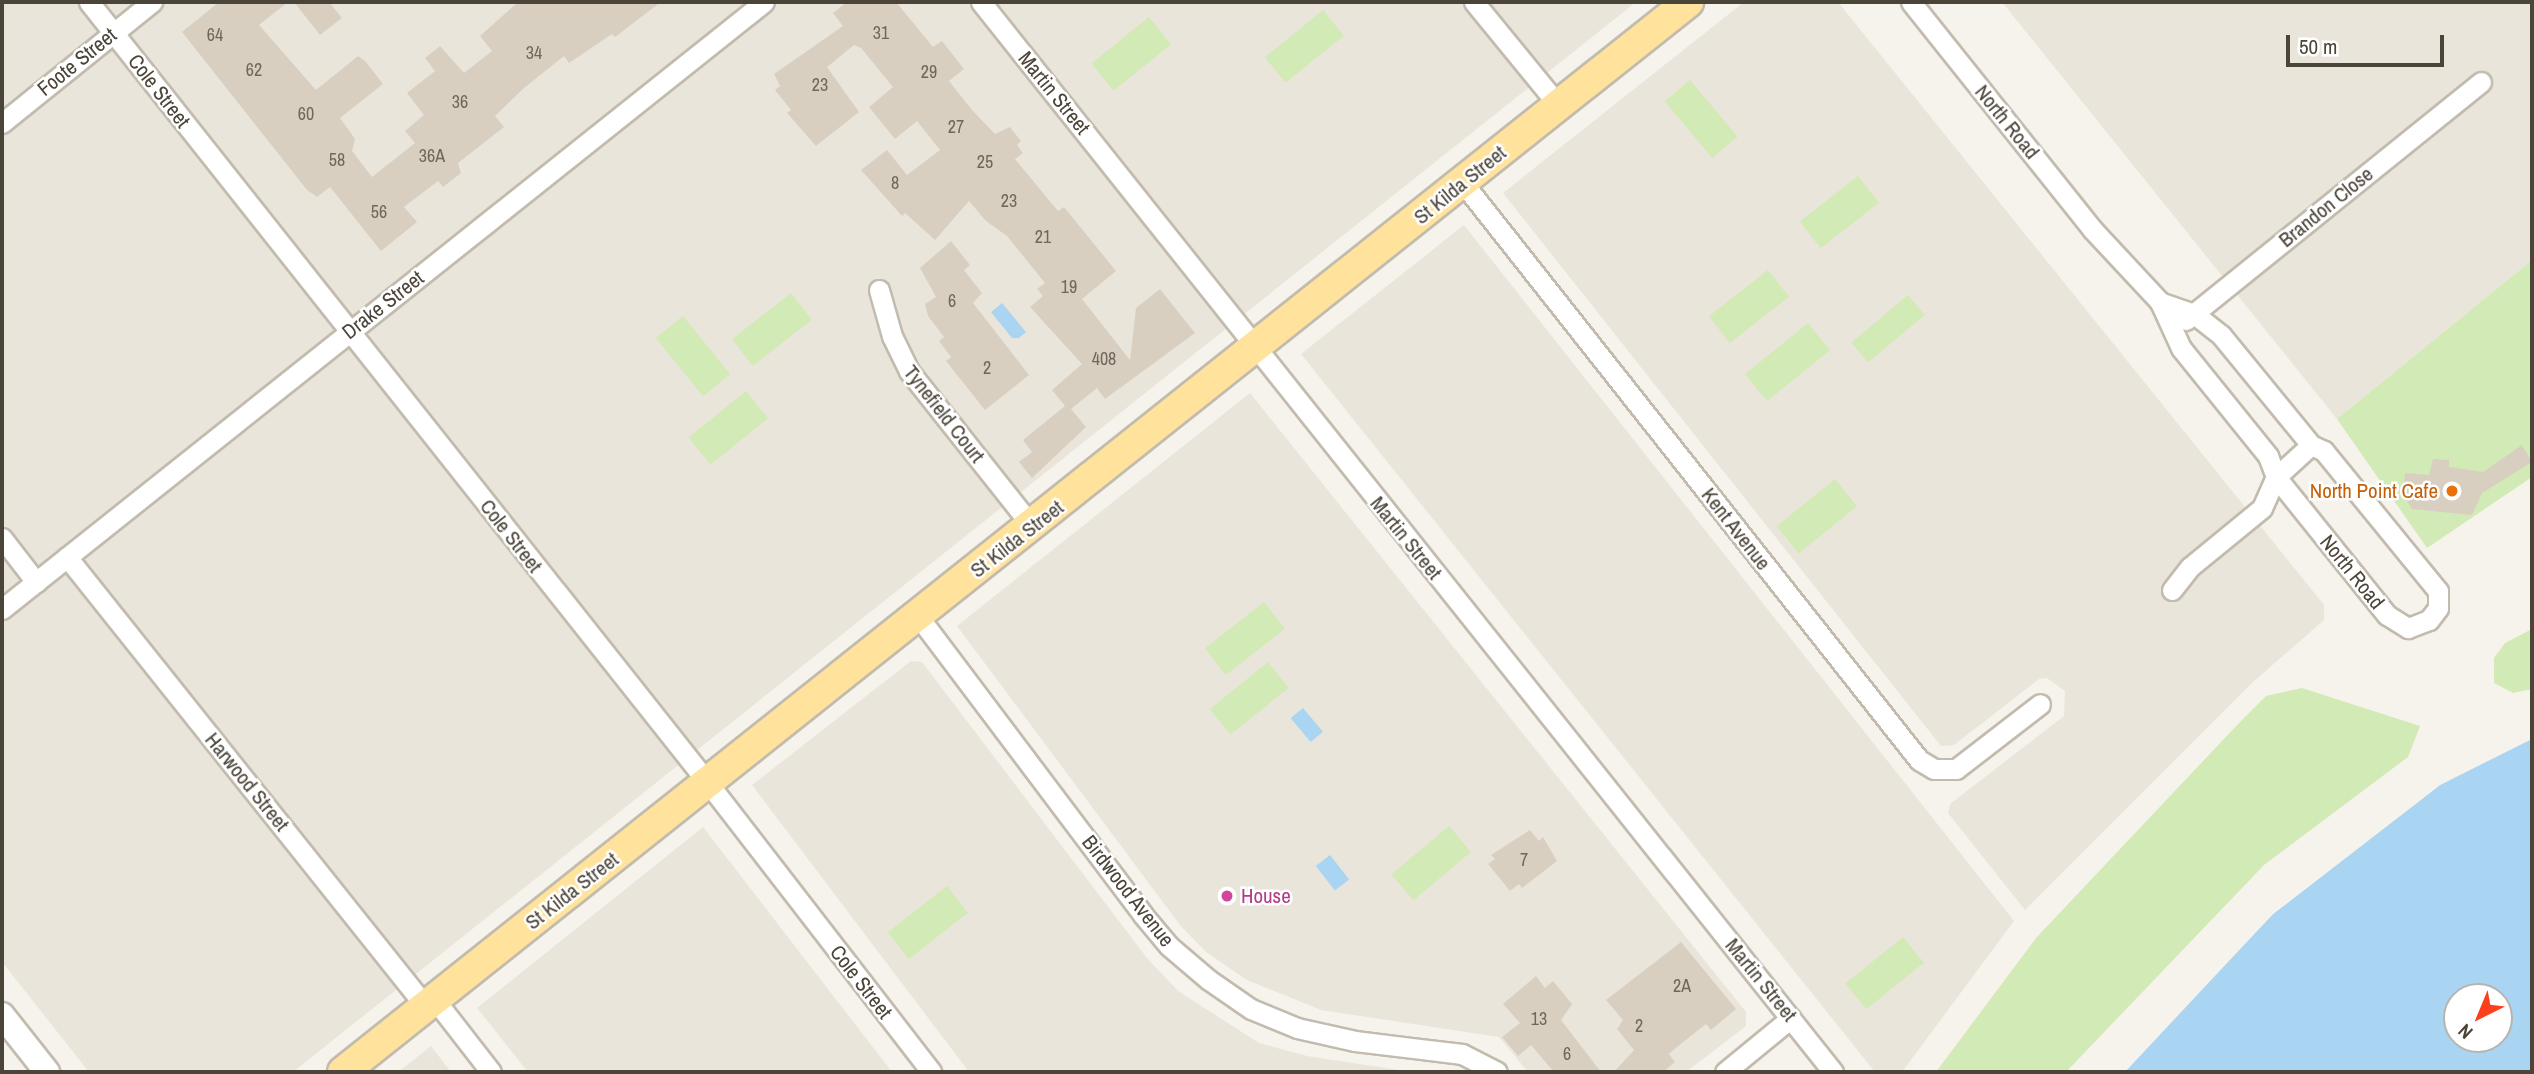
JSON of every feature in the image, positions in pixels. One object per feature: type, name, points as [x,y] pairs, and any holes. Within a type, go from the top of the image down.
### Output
[{"type":"main road","name":"St Kilda Street","points":[[343,1072],[1688,2]]},
{"type":"street","name":"Cole Street","points":[[89,2],[708,783],[930,1072]]},
{"type":"street","name":"Foote Street","points":[[2,123],[152,2]]},
{"type":"street","name":"Drake Street","points":[[2,609],[764,2]]},
{"type":"street","name":"Martin Street","points":[[981,2],[1833,1072]]},
{"type":"street","points":[[1475,2],[1559,106]]},
{"type":"street","name":"North Road","points":[[1911,2],[2092,229],[2160,302],[2171,332],[2268,456],[2276,477],[2386,615],[2408,628],[2429,620],[2439,600],[2432,582],[2324,451],[2311,444],[2221,335],[2194,314],[2160,302]]},
{"type":"street","name":"Brandon Close","points":[[2171,332],[2481,82]]},
{"type":"street","name":"Kent Avenue","points":[[1463,183],[1919,760],[1934,769],[1956,769],[2040,704]]},
{"type":"street","name":"Tynefield Court","points":[[879,290],[892,337],[909,371],[1032,526]]},
{"type":"street","points":[[2172,590],[2190,567],[2262,508],[2276,477],[2311,444]]},
{"type":"street","points":[[2,538],[36,582]]},
{"type":"street","name":"Harwood Street","points":[[67,557],[430,1003],[491,1072]]},
{"type":"street","name":"Birdwood Avenue","points":[[918,617],[1143,915],[1169,946],[1209,980],[1251,1009],[1297,1028],[1355,1041],[1462,1054],[1497,1072]]},
{"type":"street","points":[[2,1016],[47,1072]]},
{"type":"street","points":[[1725,1072],[1791,1018]]},
{"type":"shaded area","points":[[2,2],[1636,2],[293,1072],[89,1072],[2,962]]},
{"type":"shaded area","points":[[1744,2],[1838,2],[2324,605],[2324,620],[2253,682],[2025,910],[1948,813],[1950,804],[2064,716],[2065,691],[2047,678],[2039,679],[1954,745],[1941,746],[1503,193]]},
{"type":"shaded area","points":[[2002,2],[2532,2],[2532,260],[2337,419]]},
{"type":"shaded area","points":[[1464,225],[2014,921],[1902,1072],[1875,1072],[1301,354]]},
{"type":"shaded area","points":[[1250,393],[1746,1012],[1746,1026],[1686,1072],[1528,1072],[1499,1037],[1321,1010],[1247,980],[1206,952],[1180,925],[957,626]]},
{"type":"shaded area","points":[[911,661],[922,662],[1147,958],[1178,991],[1259,1043],[1307,1056],[1412,1072],[969,1072],[752,785]]},
{"type":"shaded area","points":[[703,827],[892,1072],[528,1072],[477,1008]]},
{"type":"shaded area","points":[[431,1046],[451,1072],[398,1072]]},
{"type":"green space","points":[[1323,10],[1344,36],[1285,83],[1265,57]]},
{"type":"green space","points":[[1149,17],[1171,44],[1114,91],[1091,64]]},
{"type":"green space","points":[[1690,80],[1738,137],[1712,158],[1665,101]]},
{"type":"green space","points":[[1858,176],[1879,203],[1821,248],[1800,222]]},
{"type":"green space","points":[[2532,260],[2532,477],[2427,548],[2337,419]]},
{"type":"green space","points":[[1768,270],[1789,297],[1730,343],[1709,316]]},
{"type":"green space","points":[[791,293],[812,320],[753,366],[732,339]]},
{"type":"green space","points":[[1908,295],[1925,315],[1868,362],[1851,343]]},
{"type":"green space","points":[[683,316],[730,374],[703,396],[656,338]]},
{"type":"green space","points":[[1808,323],[1830,350],[1767,401],[1745,374]]},
{"type":"green space","points":[[746,391],[768,418],[711,465],[688,438]]},
{"type":"green space","points":[[1835,479],[1857,506],[1799,553],[1777,526]]},
{"type":"green space","points":[[1264,602],[1285,629],[1226,675],[1205,648]]},
{"type":"green space","points":[[2532,629],[2532,689],[2513,693],[2494,683],[2494,658],[2505,643]]},
{"type":"green space","points":[[1268,662],[1289,688],[1230,735],[1210,709]]},
{"type":"green space","points":[[2302,688],[2420,726],[2408,757],[2264,865],[2066,1072],[1936,1072],[2036,938],[2239,723],[2266,696]]},
{"type":"green space","points":[[1449,826],[1471,852],[1413,900],[1392,874]]},
{"type":"green space","points":[[947,886],[968,913],[909,959],[888,932]]},
{"type":"green space","points":[[1903,937],[1924,963],[1866,1009],[1845,984]]},
{"type":"water","points":[[1002,303],[1026,332],[1019,338],[1012,338],[991,312]]},
{"type":"water","points":[[1303,708],[1323,732],[1311,742],[1291,718]]},
{"type":"water","points":[[2532,739],[2532,1072],[2125,1072],[2273,914],[2440,785]]},
{"type":"water","points":[[1330,855],[1349,879],[1335,891],[1316,866]]},
{"type":"pier","points":[[2532,735],[2440,785],[2273,914],[2122,1072],[2271,911],[2438,782]]},
{"type":"building","points":[[219,2],[288,2],[259,25],[316,90],[358,56],[366,62],[383,84],[340,118],[355,139],[352,151],[372,177],[415,143],[405,131],[424,115],[407,93],[435,71],[425,58],[440,46],[464,73],[492,51],[480,36],[518,2],[661,2],[615,37],[612,34],[569,63],[564,56],[524,88],[495,116],[504,127],[458,163],[461,173],[443,187],[438,181],[404,207],[417,222],[381,251],[330,187],[317,197],[307,190],[182,32]]},
{"type":"building","points":[[294,2],[329,2],[342,18],[320,35]]},
{"type":"building","points":[[847,2],[896,2],[933,47],[942,41],[964,69],[949,81],[972,110],[995,134],[1010,127],[1021,141],[1017,145],[1023,153],[1015,159],[1058,211],[1064,207],[1116,271],[1082,299],[1130,360],[1136,308],[1160,289],[1195,333],[1105,399],[1097,388],[1071,409],[1086,427],[1032,478],[1019,462],[1032,452],[1023,440],[1065,406],[1052,390],[1082,364],[1030,307],[1043,296],[1037,289],[1045,283],[1007,236],[986,221],[969,201],[935,240],[905,213],[902,216],[861,170],[887,150],[907,175],[940,150],[917,121],[895,139],[869,107],[893,87],[861,48],[854,45],[827,67],[859,112],[816,146],[787,113],[791,110],[775,90],[780,86],[774,74],[843,26],[833,13]]},
{"type":"building","points":[[951,241],[970,265],[964,270],[982,293],[973,303],[1029,375],[985,410],[946,361],[951,357],[939,341],[944,337],[928,316],[925,304],[936,297],[920,268]]},
{"type":"building","points":[[2522,445],[2532,462],[2482,493],[2472,515],[2412,509],[2403,495],[2405,473],[2429,475],[2433,459],[2449,460],[2449,467],[2483,472]]},
{"type":"building","points":[[1530,830],[1539,841],[1543,837],[1557,861],[1522,888],[1519,884],[1510,891],[1488,864],[1495,859],[1491,855]]},
{"type":"building","points":[[1681,942],[1736,1009],[1711,1030],[1706,1024],[1677,1047],[1669,1054],[1675,1062],[1663,1072],[1614,1072],[1634,1050],[1617,1029],[1623,1020],[1606,1000]]},
{"type":"building","points":[[1536,976],[1545,988],[1553,981],[1572,1004],[1561,1020],[1601,1072],[1554,1072],[1531,1045],[1518,1056],[1502,1037],[1520,1023],[1503,1004]]},
{"type":"place","name":"North Point Cafe","points":[[2452,491]]},
{"type":"place","name":"House","points":[[1227,896]]}]
